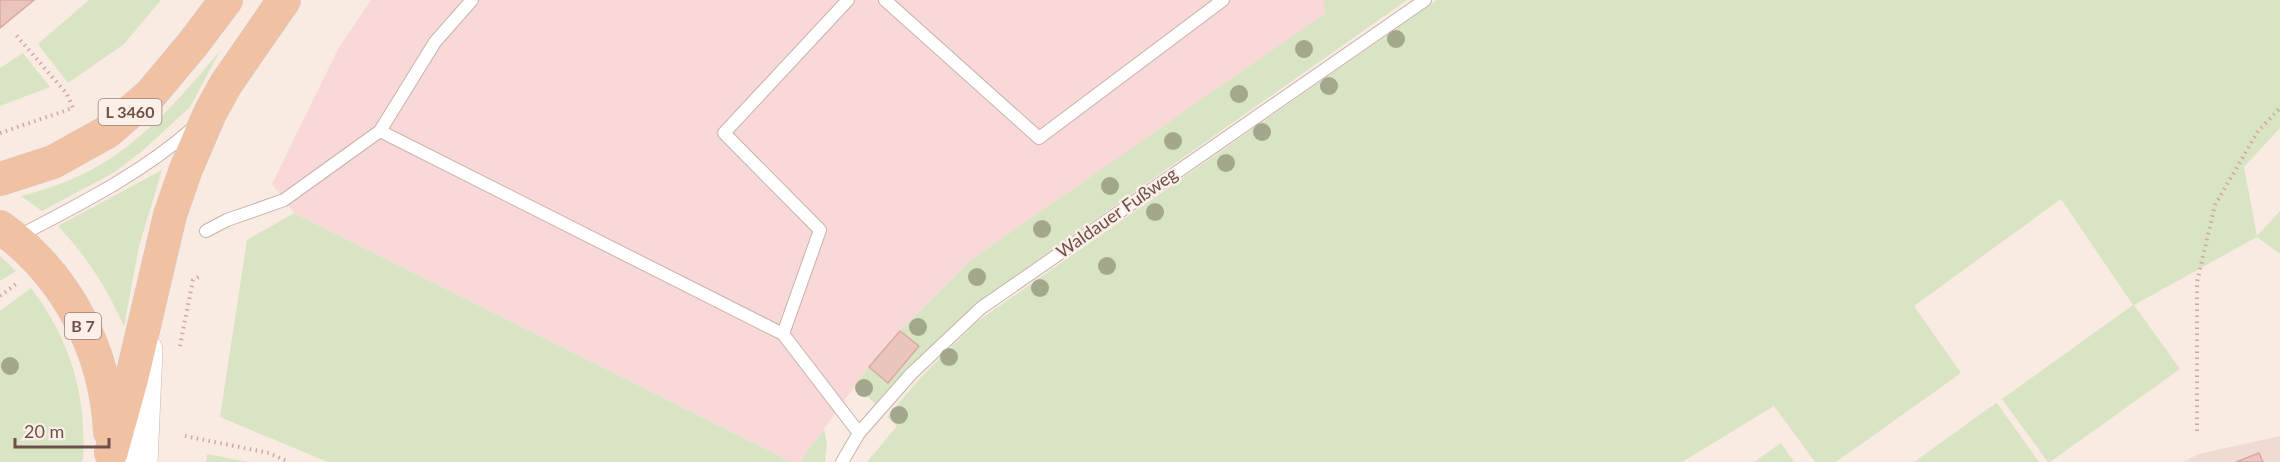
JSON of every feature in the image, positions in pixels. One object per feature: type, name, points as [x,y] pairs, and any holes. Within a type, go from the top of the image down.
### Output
[{"type":"main road","name":"L 3460","points":[[0,179],[53,162],[107,132],[151,94],[226,0]]},
{"type":"main road","points":[[120,459],[148,311],[170,215],[186,169],[210,113],[237,67],[284,0]]},
{"type":"main road","name":"B 7","points":[[5,237],[30,251],[58,285],[85,329],[95,352],[120,459]]},
{"type":"lane","points":[[206,231],[227,220],[284,200],[380,131],[435,42],[472,0]]},
{"type":"lane","points":[[783,334],[820,230],[724,132],[848,0]]},
{"type":"lane","points":[[885,0],[1039,138],[1222,0]]},
{"type":"lane","name":"Waldauer Fußweg","points":[[842,462],[859,432],[911,374],[981,308],[1425,0]]},
{"type":"lane","points":[[5,237],[117,183],[169,150],[210,113]]},
{"type":"lane","points":[[380,131],[783,334],[859,432]]},
{"type":"path","points":[[0,133],[73,108],[67,94],[16,35]]},
{"type":"path","points":[[2197,431],[2197,282],[2215,205],[2258,131],[2280,108]]},
{"type":"path","points":[[180,342],[194,280],[202,275]]},
{"type":"path","points":[[0,296],[19,281]]},
{"type":"path","points":[[185,436],[269,453],[289,462]]},
{"type":"shaded area","points":[[371,0],[1323,0],[1327,13],[971,260],[900,331],[869,367],[800,462],[791,462],[294,213],[272,184],[338,49]]},
{"type":"shaded area","points":[[2280,436],[2280,462],[2183,462],[2199,454]]},
{"type":"green space","points":[[89,0],[161,0],[124,44],[68,83],[38,44]]},
{"type":"green space","points":[[1323,0],[1407,0],[988,295],[904,372],[875,404],[856,385],[869,367],[888,382],[919,346],[900,331],[971,260],[1326,13]]},
{"type":"green space","points":[[1437,0],[2280,0],[2280,128],[2244,167],[2257,236],[2280,211],[2280,254],[2257,237],[2134,305],[2180,369],[2050,462],[2002,399],[2133,305],[2061,199],[1914,306],[1961,373],[1836,462],[1815,462],[1774,406],[1682,462],[867,462],[897,426],[887,417],[921,377],[978,321]]},
{"type":"green space","points":[[220,51],[190,107],[141,152],[113,173],[42,211],[21,196],[84,174],[134,142],[177,100]]},
{"type":"green space","points":[[23,53],[50,87],[0,106],[0,68]]},
{"type":"green space","points":[[162,170],[139,246],[124,326],[96,273],[58,226]]},
{"type":"green space","points":[[294,213],[791,462],[328,462],[220,417],[247,240]]},
{"type":"green space","points":[[0,256],[16,271],[0,281]]},
{"type":"green space","points":[[31,288],[52,319],[67,352],[78,387],[83,425],[82,462],[0,462],[0,311]]},
{"type":"green space","points":[[1996,403],[2039,462],[1914,462]]},
{"type":"green space","points":[[824,429],[827,444],[825,462],[800,462]]},
{"type":"green space","points":[[1781,443],[1794,462],[1754,462]]},
{"type":"green space","points":[[207,454],[248,462],[206,462]]},
{"type":"building","points":[[0,0],[34,0],[0,28]]},
{"type":"building","points":[[900,331],[919,346],[888,383],[869,367]]},
{"type":"building","points":[[2259,453],[2263,462],[2236,462]]}]
